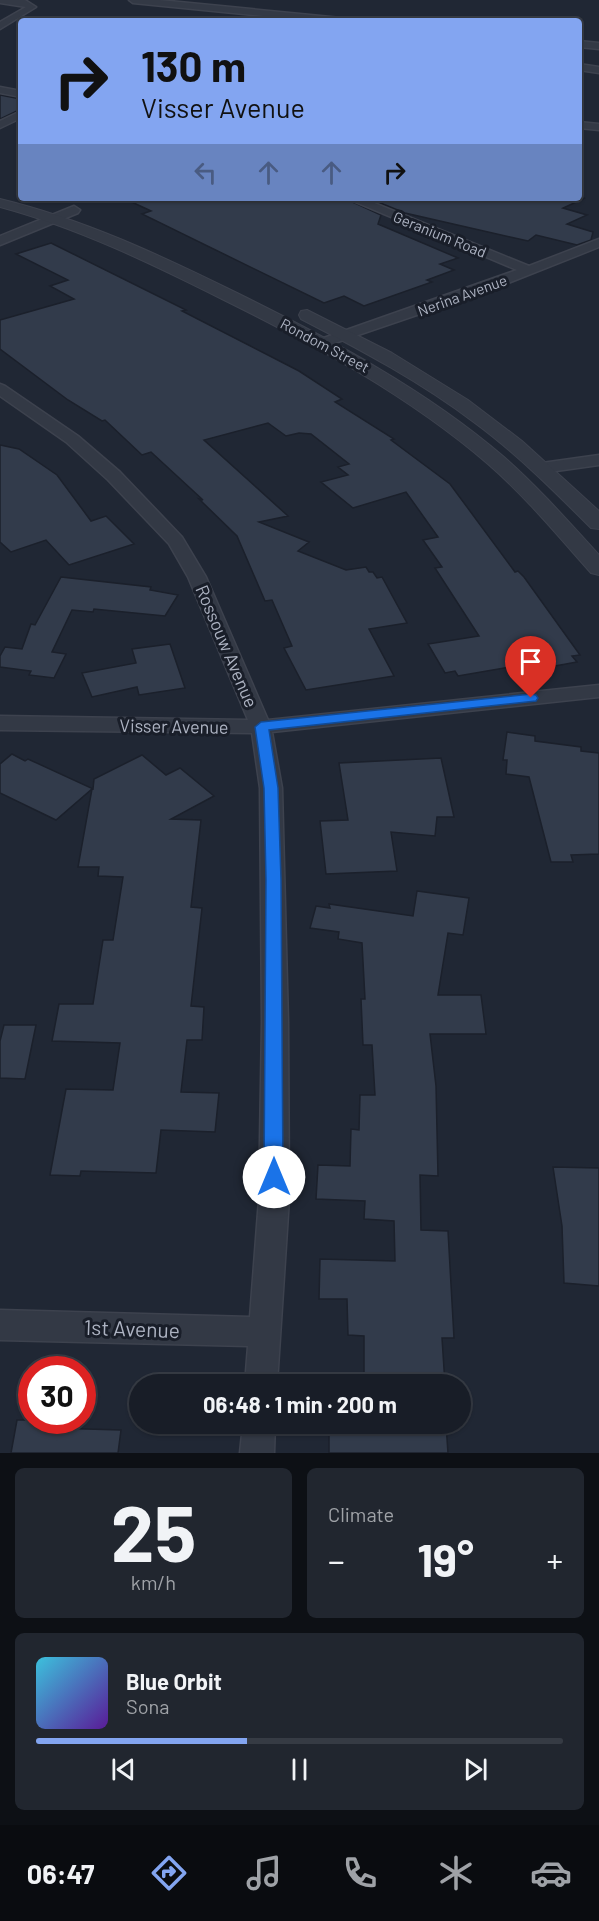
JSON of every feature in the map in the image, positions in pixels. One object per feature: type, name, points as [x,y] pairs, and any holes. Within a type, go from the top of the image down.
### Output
[{"type":"street","points":[[0,0],[26,3],[32,7],[0,26]]},
{"type":"street","points":[[133,0],[310,18]]},
{"type":"street","points":[[582,44],[599,46]]},
{"type":"street","points":[[582,67],[599,70]]},
{"type":"street","points":[[0,90],[18,93]]},
{"type":"street","points":[[0,125],[18,116]]},
{"type":"street","points":[[582,125],[599,127]]},
{"type":"street","points":[[0,190],[18,194]]},
{"type":"street","name":"Rondom Street","points":[[38,201],[323,343],[378,374],[482,449],[536,499],[599,568]]},
{"type":"street","name":"Geranium Road","points":[[364,201],[528,270]]},
{"type":"street","name":"Rondom Street","points":[[0,203],[110,222],[188,256]]},
{"type":"street","points":[[0,242],[66,214]]},
{"type":"street","name":"Nerina Avenue","points":[[323,343],[417,311],[599,243]]},
{"type":"street","name":"Rondom Street","points":[[292,308],[386,357],[462,405],[542,468],[599,523]]},
{"type":"street","name":"Rossouw Avenue","points":[[0,389],[72,439],[114,476],[176,541],[197,577],[261,727],[271,788],[275,1022],[273,1199],[262,1374]]},
{"type":"street","points":[[542,468],[599,460]]},
{"type":"street","name":"Visser Avenue","points":[[0,723],[261,727],[599,691]]},
{"type":"street","name":"1st Avenue","points":[[0,1324],[264,1332]]},
{"type":"street","points":[[257,1453],[258,1434]]},
{"type":"building","points":[[0,95],[18,98],[18,110],[0,119]]},
{"type":"building","points":[[129,201],[351,201],[381,215],[378,224],[458,258],[440,264],[454,270],[427,280],[432,282],[364,306],[344,296],[324,303],[142,214],[151,211]]},
{"type":"building","points":[[375,201],[578,201],[563,208],[587,215],[567,224],[593,232],[591,240],[577,245],[536,235],[528,241],[405,213]]},
{"type":"building","points":[[51,243],[186,310],[182,311],[299,371],[342,399],[335,402],[394,439],[391,440],[450,484],[515,572],[518,571],[524,577],[580,655],[572,656],[577,662],[544,668],[539,662],[458,676],[455,671],[445,673],[428,644],[479,636],[435,568],[442,567],[423,540],[438,537],[406,492],[353,508],[321,482],[348,475],[338,467],[349,464],[311,434],[299,433],[286,436],[268,423],[204,440],[288,516],[259,522],[309,542],[298,551],[346,570],[366,567],[377,578],[382,577],[407,623],[369,629],[394,676],[306,690],[284,648],[292,646],[272,600],[265,601],[237,536],[199,499],[203,500],[151,452],[142,455],[105,420],[102,421],[68,400],[0,349],[0,320],[74,299],[50,286],[68,280],[16,254]]},
{"type":"building","points":[[0,445],[19,449],[57,475],[91,521],[106,516],[134,544],[69,565],[46,540],[11,552],[0,542]]},
{"type":"building","points":[[61,577],[151,587],[150,590],[178,595],[165,616],[94,609],[93,612],[72,610],[52,652],[66,654],[54,678],[29,675],[31,671],[0,667],[0,656],[5,647],[22,649],[31,624],[35,625]]},
{"type":"building","points":[[170,644],[185,688],[139,695],[137,687],[92,697],[82,673],[136,663],[132,649]]},
{"type":"building","points":[[507,732],[535,736],[535,741],[581,747],[581,751],[599,753],[599,854],[571,855],[573,862],[551,862],[529,777],[506,774],[507,760],[503,760]]},
{"type":"building","points":[[12,754],[93,789],[94,779],[142,755],[166,775],[180,768],[214,796],[171,819],[201,820],[191,907],[202,908],[191,1006],[204,1007],[202,1040],[187,1040],[181,1092],[219,1093],[215,1132],[161,1130],[156,1173],[81,1171],[80,1176],[50,1175],[66,1089],[113,1090],[120,1043],[52,1041],[59,1004],[93,1004],[103,940],[113,940],[123,877],[98,876],[99,867],[78,867],[92,789],[56,820],[0,793],[0,764]]},
{"type":"building","points":[[441,758],[454,817],[437,817],[435,836],[391,832],[397,871],[326,874],[320,821],[348,820],[339,763]]},
{"type":"building","points":[[417,891],[469,898],[463,935],[448,933],[438,995],[481,995],[486,1034],[430,1034],[436,1086],[438,1176],[420,1175],[421,1230],[448,1231],[454,1338],[442,1338],[444,1374],[364,1374],[364,1336],[348,1335],[347,1299],[319,1299],[320,1259],[395,1261],[394,1221],[364,1219],[365,1201],[316,1199],[318,1165],[350,1166],[351,1129],[359,1130],[360,1095],[375,1095],[372,1045],[363,1045],[361,999],[365,999],[362,943],[338,939],[339,932],[310,928],[316,906],[330,908],[329,904],[413,916]]},
{"type":"building","points":[[4,1025],[36,1025],[25,1079],[0,1078],[0,1041]]},
{"type":"building","points":[[553,1167],[599,1168],[599,1286],[564,1283],[562,1226]]},
{"type":"building","points":[[17,1420],[18,1434],[96,1434],[96,1429],[121,1430],[118,1453],[11,1453]]},
{"type":"building","points":[[329,1434],[447,1434],[448,1453],[329,1453]]},
{"type":"route","points":[[274,1177],[274,880],[271,788],[261,727],[531,698]]}]
